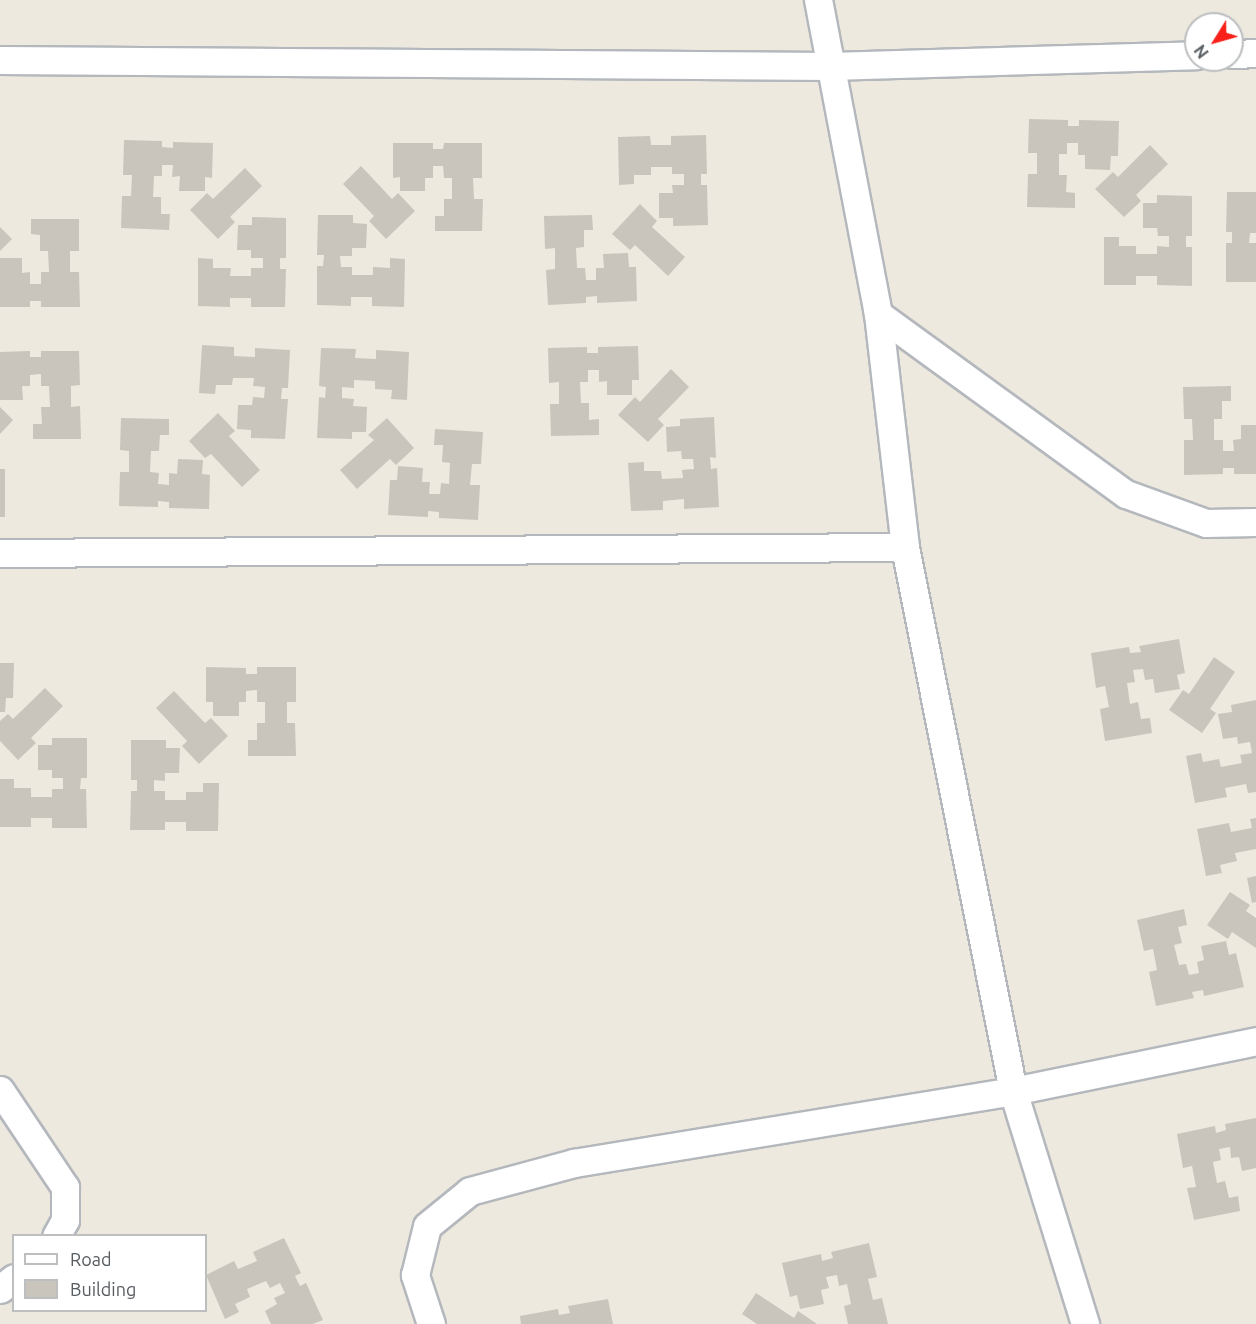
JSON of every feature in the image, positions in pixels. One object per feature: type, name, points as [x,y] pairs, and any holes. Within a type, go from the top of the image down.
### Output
[{"type":"street","points":[[818,0],[878,314],[905,547],[1013,1091],[1085,1324]]},
{"type":"street","points":[[0,60],[830,66],[1184,55]]},
{"type":"street","points":[[878,314],[1126,495],[1206,523],[1256,522]]},
{"type":"street","points":[[0,553],[905,547]]},
{"type":"street","points":[[431,1324],[415,1275],[427,1226],[470,1191],[574,1163],[1013,1091],[1256,1041]]},
{"type":"street","points":[[0,1090],[65,1187],[65,1220],[57,1234]]},
{"type":"street","points":[[0,1289],[12,1280]]},
{"type":"building","points":[[1029,119],[1068,120],[1068,126],[1079,126],[1079,120],[1119,121],[1118,156],[1111,156],[1110,170],[1085,169],[1085,155],[1078,155],[1078,143],[1067,143],[1067,154],[1059,154],[1059,175],[1067,175],[1066,192],[1075,193],[1075,208],[1027,207],[1028,174],[1037,174],[1037,153],[1028,153]]},
{"type":"building","points":[[706,135],[707,174],[701,174],[701,185],[707,185],[708,225],[673,226],[673,218],[659,218],[659,193],[673,193],[672,185],[684,185],[684,174],[672,174],[672,167],[651,167],[651,175],[634,175],[634,184],[619,185],[618,137],[650,136],[651,145],[671,145],[671,136]]},
{"type":"building","points":[[124,140],[162,141],[162,147],[173,148],[173,142],[213,143],[212,178],[205,177],[205,191],[179,191],[180,176],[172,177],[173,165],[162,165],[162,176],[154,176],[153,197],[161,197],[161,214],[170,214],[169,230],[121,228],[122,196],[131,196],[132,175],[123,175]]},
{"type":"building","points":[[393,143],[433,143],[433,149],[443,149],[444,143],[482,143],[482,178],[473,178],[474,199],[483,199],[482,231],[435,231],[435,216],[444,216],[444,199],[452,199],[452,178],[444,178],[443,166],[433,166],[433,178],[425,178],[425,191],[400,191],[400,177],[393,178]]},
{"type":"building","points":[[1150,145],[1168,164],[1136,195],[1141,201],[1124,217],[1095,189],[1113,172],[1118,177]]},
{"type":"building","points":[[361,166],[392,199],[398,193],[415,211],[386,239],[369,221],[374,216],[343,184]]},
{"type":"building","points":[[245,168],[262,186],[230,217],[235,222],[218,239],[190,210],[207,193],[213,199]]},
{"type":"building","points":[[1227,192],[1256,192],[1256,233],[1250,233],[1249,243],[1256,243],[1256,282],[1226,282],[1226,243],[1232,243],[1232,232],[1226,232]]},
{"type":"building","points":[[1157,195],[1192,196],[1192,236],[1186,236],[1186,247],[1192,247],[1192,286],[1157,285],[1157,276],[1136,276],[1136,285],[1104,285],[1104,237],[1119,237],[1119,246],[1136,246],[1136,254],[1157,254],[1157,246],[1169,247],[1169,236],[1158,236],[1157,228],[1143,228],[1143,203],[1157,203]]},
{"type":"building","points":[[640,204],[657,221],[652,227],[685,257],[668,276],[635,245],[630,250],[612,234]]},
{"type":"building","points":[[318,215],[353,215],[353,223],[367,224],[366,248],[352,248],[352,256],[340,256],[341,267],[352,267],[352,275],[373,275],[373,267],[390,268],[390,258],[405,259],[404,307],[372,306],[372,297],[351,297],[351,306],[317,305],[317,266],[323,266],[324,255],[317,255]]},
{"type":"building","points":[[592,215],[593,230],[584,230],[584,247],[576,248],[577,268],[585,268],[586,280],[596,280],[596,268],[604,268],[603,254],[628,253],[629,267],[636,267],[637,301],[597,303],[597,296],[586,297],[586,303],[548,305],[546,270],[555,269],[555,248],[545,249],[544,216]]},
{"type":"building","points":[[252,217],[286,218],[286,258],[280,258],[280,269],[286,269],[285,307],[251,307],[251,298],[230,298],[230,307],[198,306],[198,258],[213,259],[213,268],[231,268],[230,276],[251,276],[251,268],[263,268],[263,258],[251,258],[251,250],[237,250],[238,225],[252,225]]},
{"type":"building","points":[[31,219],[79,219],[79,251],[70,251],[70,272],[79,272],[80,307],[41,307],[41,301],[30,301],[30,307],[0,307],[0,258],[22,258],[22,273],[30,272],[30,284],[41,284],[41,272],[49,272],[48,251],[40,251],[40,235],[31,234]]},
{"type":"building","points":[[0,227],[12,239],[0,251]]},
{"type":"building","points":[[202,345],[234,347],[234,356],[255,357],[255,348],[290,350],[288,388],[282,388],[281,399],[288,399],[285,439],[251,438],[251,430],[237,429],[238,405],[252,405],[253,397],[264,398],[265,387],[253,386],[254,378],[233,378],[232,385],[216,385],[215,394],[199,393]]},
{"type":"building","points":[[638,346],[639,380],[632,380],[632,395],[607,395],[607,381],[599,382],[599,370],[588,370],[588,382],[580,382],[581,403],[589,403],[589,420],[599,419],[599,435],[551,436],[550,404],[559,404],[559,382],[549,383],[548,348],[587,347],[587,353],[598,353],[598,347]]},
{"type":"building","points":[[321,348],[356,349],[355,358],[376,359],[376,350],[409,352],[407,400],[391,399],[392,390],[375,389],[375,381],[354,380],[354,388],[342,387],[342,398],[354,399],[353,406],[367,407],[366,432],[352,432],[352,439],[317,438],[319,397],[325,398],[326,387],[319,386]]},
{"type":"building","points":[[30,351],[30,357],[41,357],[41,351],[79,351],[80,385],[71,386],[71,407],[80,406],[81,439],[33,439],[33,424],[42,424],[41,407],[50,407],[49,386],[41,386],[41,374],[30,375],[30,386],[22,386],[23,400],[0,400],[0,352]]},
{"type":"building","points":[[671,369],[689,387],[658,419],[664,425],[648,442],[618,415],[635,397],[640,402]]},
{"type":"building","points":[[1231,386],[1231,401],[1222,401],[1222,419],[1214,419],[1214,440],[1223,440],[1223,451],[1234,451],[1233,440],[1241,439],[1241,425],[1256,425],[1256,474],[1234,474],[1234,468],[1223,468],[1223,474],[1184,475],[1184,440],[1193,440],[1192,419],[1184,419],[1183,387]]},
{"type":"building","points":[[0,407],[13,420],[0,434]]},
{"type":"building","points":[[218,413],[235,431],[229,436],[260,470],[242,487],[211,454],[205,458],[189,441]]},
{"type":"building","points":[[714,417],[716,458],[710,457],[711,469],[717,468],[719,507],[684,509],[684,499],[663,501],[663,510],[631,511],[628,463],[644,462],[644,471],[661,471],[662,479],[683,478],[682,470],[694,469],[693,459],[682,459],[681,451],[667,452],[666,427],[680,426],[680,419]]},
{"type":"building","points":[[121,418],[169,419],[169,435],[160,435],[159,451],[151,451],[150,472],[159,473],[158,484],[169,485],[169,473],[177,474],[178,459],[203,460],[202,474],[210,475],[209,509],[169,508],[169,502],[158,501],[158,507],[119,506],[120,472],[129,472],[129,451],[120,450]]},
{"type":"building","points":[[387,418],[414,448],[396,465],[390,459],[357,489],[340,470],[374,440],[368,435]]},
{"type":"building","points":[[435,429],[483,432],[481,464],[472,464],[470,485],[480,485],[478,520],[439,518],[439,512],[428,511],[428,517],[388,515],[390,480],[397,480],[398,466],[423,468],[422,482],[430,482],[429,494],[440,494],[441,483],[449,484],[450,463],[442,462],[443,445],[434,445]]},
{"type":"building","points":[[0,469],[5,469],[5,517],[0,517]]},
{"type":"building","points":[[1179,639],[1185,673],[1177,675],[1180,689],[1155,693],[1153,679],[1145,680],[1143,669],[1133,670],[1135,682],[1127,683],[1130,704],[1138,702],[1141,719],[1150,718],[1152,733],[1105,741],[1100,709],[1109,707],[1105,686],[1096,688],[1091,653],[1129,647],[1130,653],[1141,652],[1139,646]]},
{"type":"building","points":[[1214,657],[1235,672],[1210,709],[1216,713],[1202,733],[1169,710],[1183,690],[1189,694]]},
{"type":"building","points":[[0,663],[14,663],[13,698],[6,698],[5,712],[0,712]]},
{"type":"building","points":[[206,667],[246,668],[246,674],[257,674],[257,667],[296,667],[296,702],[287,702],[287,723],[295,723],[296,756],[248,756],[248,740],[257,740],[257,723],[265,723],[265,702],[257,702],[257,690],[246,691],[246,702],[239,702],[239,716],[213,716],[213,702],[206,702]]},
{"type":"building","points":[[45,688],[63,706],[31,738],[36,743],[18,760],[0,741],[0,721],[8,714],[13,719]]},
{"type":"building","points":[[174,691],[205,723],[211,718],[228,736],[199,764],[182,746],[187,741],[156,708]]},
{"type":"building","points":[[1256,700],[1256,792],[1248,793],[1246,784],[1225,788],[1227,797],[1195,803],[1186,756],[1201,753],[1203,762],[1219,759],[1221,767],[1242,763],[1240,755],[1252,753],[1250,742],[1238,744],[1237,737],[1223,739],[1218,714],[1232,712],[1231,705]]},
{"type":"building","points":[[52,738],[87,738],[87,778],[81,778],[80,789],[86,789],[87,828],[52,828],[52,818],[31,818],[31,827],[0,827],[0,779],[14,779],[14,788],[31,788],[31,797],[52,797],[52,789],[63,789],[63,778],[52,778],[52,770],[38,770],[38,745],[52,745]]},
{"type":"building","points":[[131,740],[166,740],[166,748],[180,748],[179,773],[165,773],[165,781],[154,780],[154,791],[165,791],[165,800],[186,800],[186,792],[203,792],[203,783],[219,783],[218,831],[186,831],[186,822],[165,822],[165,830],[130,830],[131,791],[137,791],[137,780],[131,780]]},
{"type":"building","points":[[1256,818],[1256,849],[1235,853],[1237,861],[1220,865],[1222,873],[1206,876],[1197,829],[1229,823],[1231,832],[1252,828],[1250,819]]},
{"type":"building","points":[[1256,876],[1256,902],[1252,903],[1247,878]]},
{"type":"building","points":[[1230,892],[1250,905],[1246,911],[1256,918],[1256,948],[1232,932],[1228,939],[1207,925]]},
{"type":"building","points":[[1184,909],[1187,925],[1178,927],[1182,943],[1174,945],[1179,965],[1186,964],[1189,975],[1199,973],[1197,962],[1204,960],[1201,946],[1226,941],[1229,955],[1236,953],[1244,987],[1204,996],[1203,990],[1192,992],[1194,998],[1156,1006],[1149,972],[1157,970],[1153,949],[1144,951],[1137,920]]},
{"type":"building","points":[[1256,1118],[1256,1168],[1242,1171],[1239,1157],[1231,1158],[1230,1147],[1219,1149],[1221,1160],[1213,1162],[1217,1183],[1225,1181],[1229,1198],[1238,1196],[1240,1211],[1194,1220],[1187,1188],[1196,1187],[1192,1166],[1183,1168],[1177,1134],[1215,1126],[1216,1133],[1226,1130],[1225,1124]]},
{"type":"building","points":[[284,1238],[301,1273],[295,1276],[300,1286],[306,1283],[323,1320],[313,1324],[271,1324],[265,1311],[277,1304],[274,1298],[285,1293],[280,1283],[270,1288],[266,1281],[247,1289],[250,1297],[235,1304],[239,1312],[225,1319],[207,1274],[234,1261],[238,1269],[257,1261],[253,1252]]},
{"type":"building","points":[[869,1243],[877,1277],[868,1279],[873,1300],[882,1298],[888,1324],[848,1324],[844,1306],[851,1304],[847,1284],[839,1286],[837,1275],[826,1277],[829,1288],[821,1290],[824,1304],[800,1309],[797,1295],[790,1297],[782,1263],[821,1254],[822,1261],[833,1258],[831,1252]]},
{"type":"building","points":[[756,1293],[794,1318],[798,1311],[817,1324],[757,1324],[742,1314]]},
{"type":"building","points":[[608,1299],[613,1324],[521,1324],[520,1316],[558,1309],[559,1315],[570,1313],[568,1306]]}]
